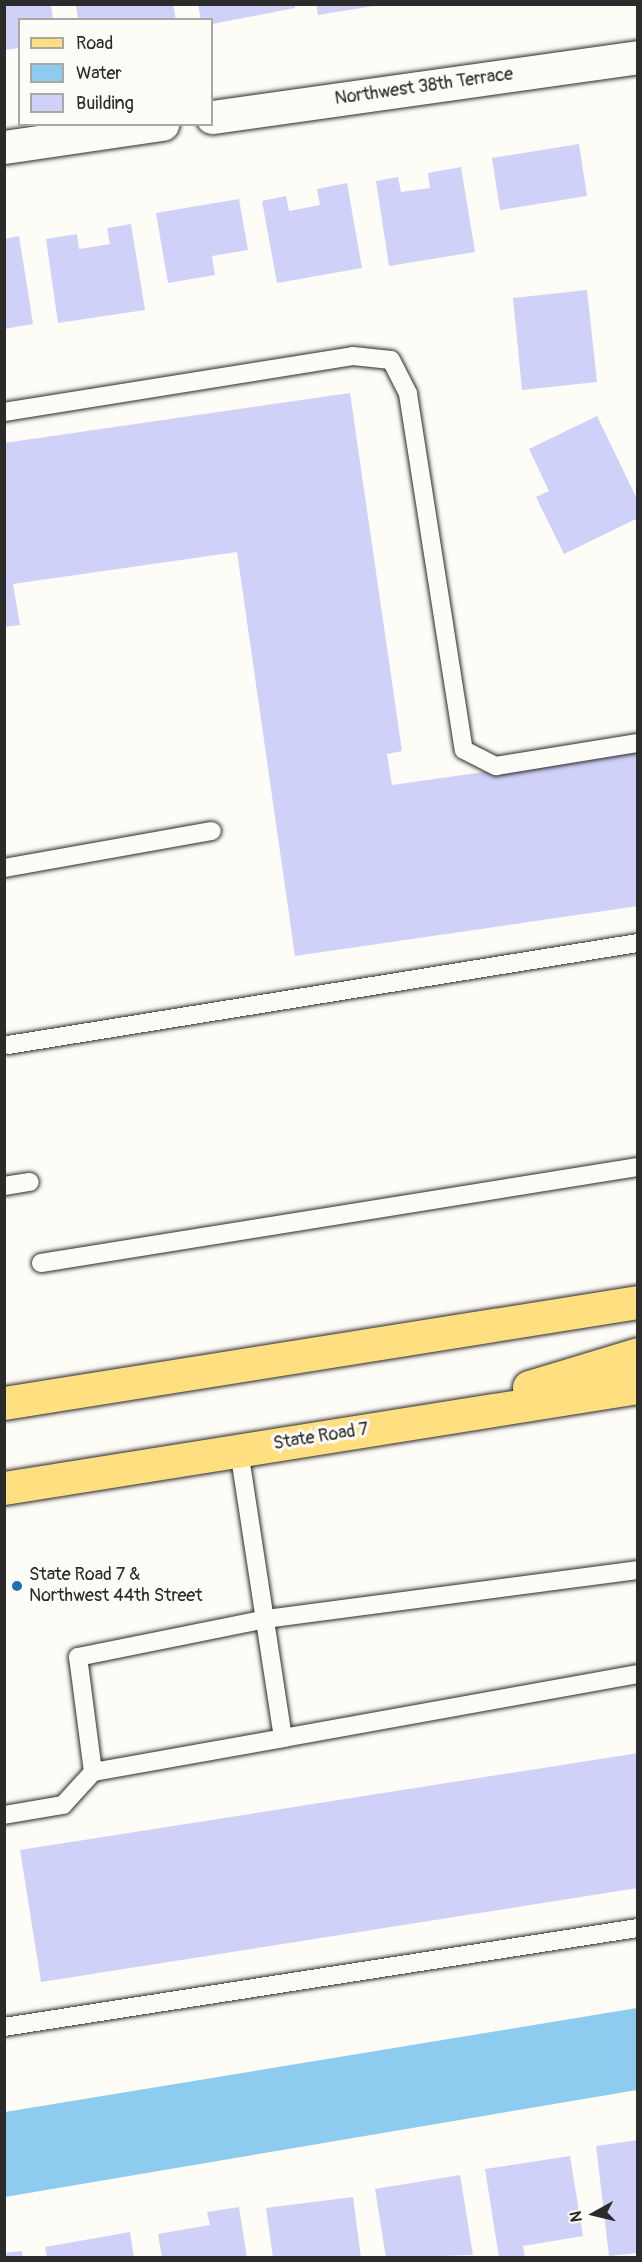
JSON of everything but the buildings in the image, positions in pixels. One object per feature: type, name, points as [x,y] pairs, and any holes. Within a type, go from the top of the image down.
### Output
[{"type":"main road","points":[[4,1403],[638,1302]]},
{"type":"main road","points":[[413,1423],[638,1353]]},
{"type":"main road","name":"State Road 7","points":[[4,1488],[638,1386]]},
{"type":"street","name":"Northwest 38th Terrace","points":[[213,117],[638,57]]},
{"type":"street","points":[[4,147],[148,126]]},
{"type":"lane","points":[[4,412],[353,356],[391,360],[408,394],[464,750],[496,766],[638,743]]},
{"type":"lane","points":[[4,868],[212,831]]},
{"type":"lane","points":[[8,1045],[638,943]]},
{"type":"lane","points":[[41,1263],[638,1167]]},
{"type":"lane","points":[[4,1186],[30,1182]]},
{"type":"lane","points":[[239,1450],[284,1738]]},
{"type":"lane","points":[[93,1772],[78,1657],[266,1619],[638,1570]]},
{"type":"lane","points":[[4,1815],[63,1804],[93,1772],[638,1674]]},
{"type":"lane","points":[[4,2027],[638,1928]]},
{"type":"water","points":[[637,2008],[637,2090],[5,2197],[5,2112]]},
{"type":"place","name":"State Road 7 & Northwest 44th Street","points":[[17,1586]]}]
